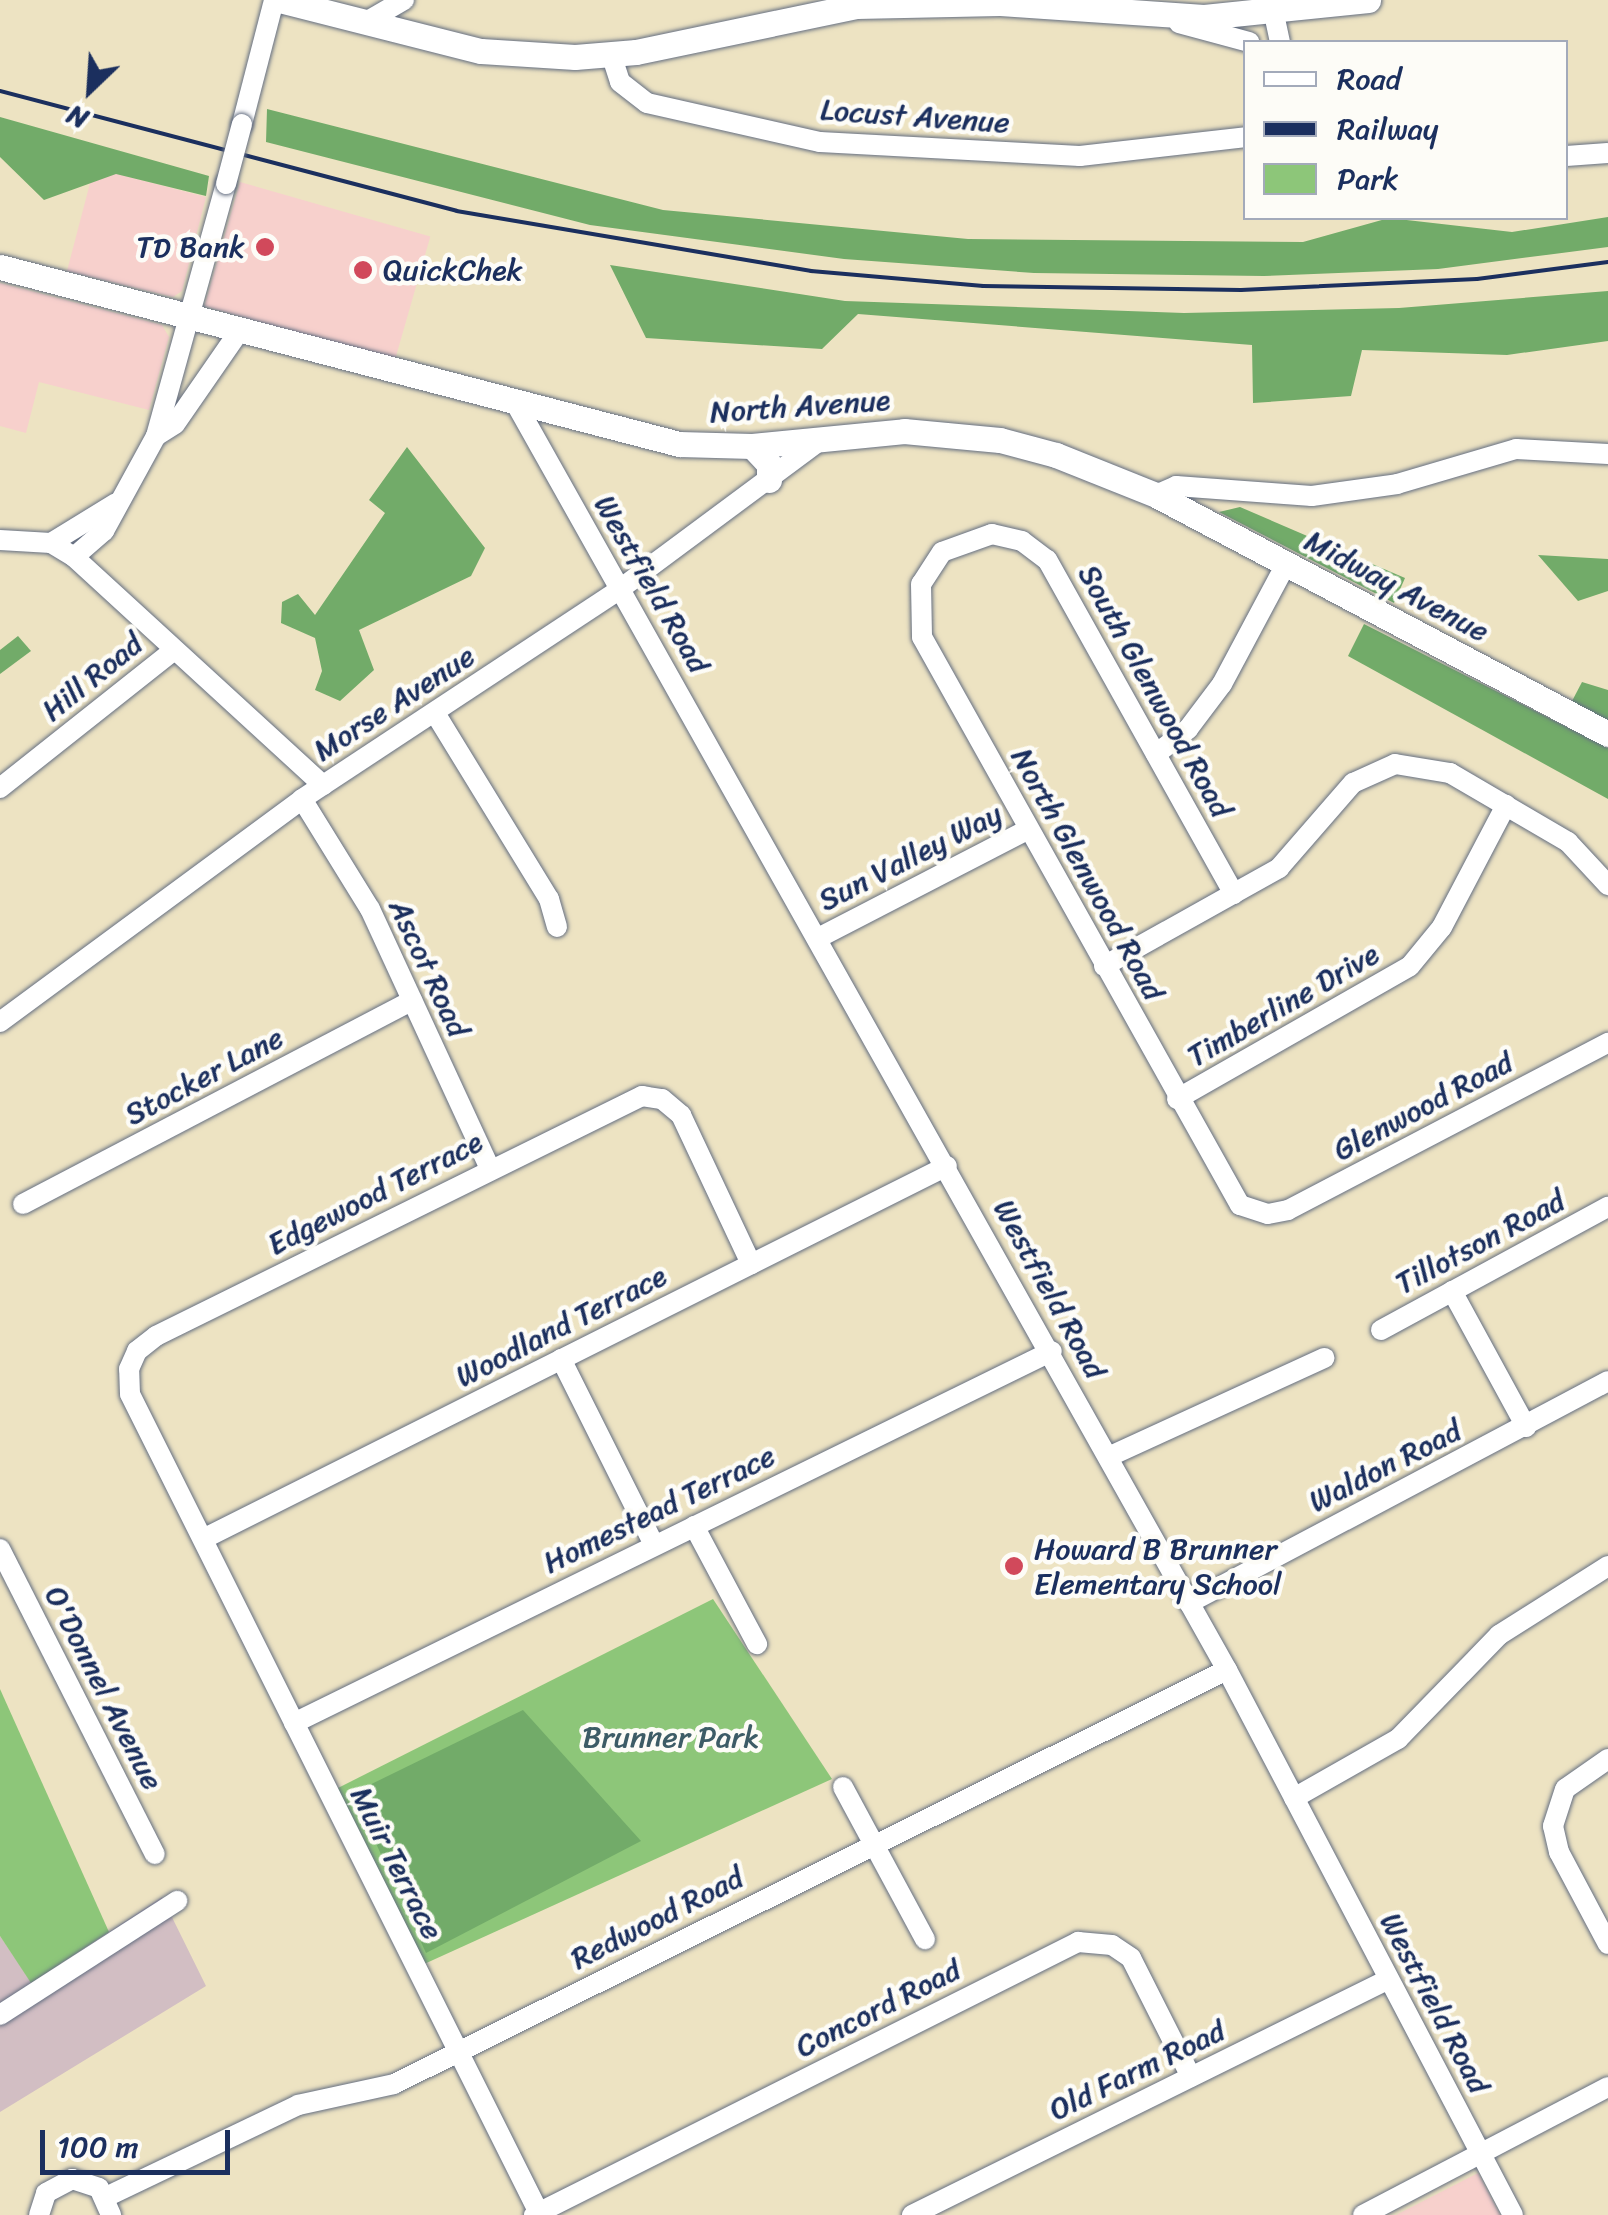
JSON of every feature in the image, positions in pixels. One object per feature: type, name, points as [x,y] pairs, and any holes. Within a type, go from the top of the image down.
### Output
[{"type":"main road","points":[[276,0],[481,51],[611,54],[858,3],[1232,8],[1274,14],[1368,0]]},
{"type":"main road","name":"North Avenue","points":[[0,267],[679,444],[752,446],[904,431],[1000,440],[1156,495]]},
{"type":"main road","points":[[752,446],[769,464],[770,480]]},
{"type":"main road","name":"Midway Avenue","points":[[1156,495],[1608,734]]},
{"type":"street","points":[[74,557],[104,531],[156,436],[276,0]]},
{"type":"street","points":[[366,22],[404,0]]},
{"type":"street","points":[[1156,7],[1244,40]]},
{"type":"street","points":[[1274,14],[1280,40]]},
{"type":"street","name":"Locust Avenue","points":[[611,54],[620,82],[647,103],[820,142],[1080,156],[1243,137]]},
{"type":"street","points":[[1568,156],[1608,153]]},
{"type":"street","points":[[156,436],[175,424],[240,330]]},
{"type":"street","name":"Westfield Road","points":[[516,404],[1052,1351],[1227,1670],[1512,2215]]},
{"type":"street","name":"Morse Avenue","points":[[0,1022],[302,798],[620,589],[823,438]]},
{"type":"street","name":"North Avenue","points":[[1156,495],[1176,486],[1312,496],[1377,488],[1516,449],[1608,454]]},
{"type":"street","points":[[51,543],[116,503]]},
{"type":"street","name":"South Glenwood Road","points":[[949,548],[969,537],[1008,536],[1047,560],[1234,894]]},
{"type":"street","points":[[0,540],[51,543],[74,557],[323,785]]},
{"type":"street","name":"North Glenwood Road","points":[[949,548],[921,584],[922,637],[1230,1194],[1263,1214]]},
{"type":"street","points":[[1156,754],[1188,729],[1222,684],[1286,564]]},
{"type":"street","name":"Hill Road","points":[[0,788],[174,650]]},
{"type":"street","points":[[435,713],[549,900],[557,927]]},
{"type":"street","points":[[1104,966],[1294,856],[1353,783],[1386,766],[1432,766],[1506,805],[1568,842],[1608,885]]},
{"type":"street","name":"Ascot Road","points":[[302,798],[370,909],[490,1169]]},
{"type":"street","name":"Timberline Drive","points":[[1178,1100],[1410,966],[1442,928],[1506,805]]},
{"type":"street","name":"Sun Valley Way","points":[[818,938],[1029,829]]},
{"type":"street","name":"Stocker Lane","points":[[23,1204],[412,1001]]},
{"type":"street","name":"Glenwood Road","points":[[1263,1214],[1288,1210],[1608,1043]]},
{"type":"street","name":"Edgewood Terrace","points":[[203,1540],[130,1394],[128,1369],[137,1351],[490,1169],[633,1098],[662,1099],[681,1115],[751,1264]]},
{"type":"street","name":"Woodland Terrace","points":[[203,1540],[947,1166]]},
{"type":"street","name":"Tillotson Road","points":[[1380,1330],[1608,1207]]},
{"type":"street","points":[[1452,1291],[1526,1427]]},
{"type":"street","name":"Homestead Terrace","points":[[294,1723],[653,1543],[1052,1351]]},
{"type":"street","points":[[1108,1457],[1324,1358]]},
{"type":"street","points":[[561,1360],[653,1543]]},
{"type":"street","name":"Waldon Road","points":[[1190,1603],[1608,1381]]},
{"type":"street","points":[[694,1526],[757,1644]]},
{"type":"street","name":"Muir Terrace","points":[[203,1540],[536,2214]]},
{"type":"street","name":"O'Donnel Avenue","points":[[0,1549],[155,1854]]},
{"type":"street","points":[[1294,1798],[1398,1738],[1500,1635],[1606,1574]]},
{"type":"street","name":"Redwood Road","points":[[109,2206],[298,2106],[394,2084],[870,1844],[1227,1670]]},
{"type":"street","points":[[1608,1759],[1565,1789],[1553,1826],[1559,1852],[1608,1944]]},
{"type":"street","points":[[842,1786],[870,1844],[925,1939]]},
{"type":"street","points":[[0,2015],[177,1901]]},
{"type":"street","name":"Concord Road","points":[[536,2214],[1078,1942],[1112,1945],[1131,1958],[1191,2077]]},
{"type":"street","name":"Old Farm Road","points":[[912,2215],[1389,1979]]},
{"type":"street","points":[[1363,2215],[1608,2087]]},
{"type":"street","points":[[39,2215],[46,2193],[60,2181],[83,2179],[109,2206]]},
{"type":"shaded area","points":[[94,168],[206,197],[182,291],[173,297],[67,271]]},
{"type":"shaded area","points":[[240,182],[430,237],[395,361],[204,306]]},
{"type":"shaded area","points":[[0,283],[162,325],[169,337],[149,410],[39,382],[26,433],[0,426]]},
{"type":"shaded area","points":[[162,1897],[206,1986],[0,2112],[0,1936],[32,1983]]},
{"type":"shaded area","points":[[1478,2173],[1500,2215],[1396,2215]]},
{"type":"green space","points":[[267,109],[663,210],[968,239],[1303,242],[1382,220],[1512,232],[1608,217],[1608,247],[1438,269],[1264,276],[1034,273],[844,259],[590,225],[266,142]]},
{"type":"green space","points":[[0,117],[209,176],[206,196],[116,174],[44,200],[0,157]]},
{"type":"green space","points":[[610,265],[845,301],[1184,313],[1399,308],[1608,291],[1608,341],[1507,355],[1362,350],[1351,396],[1253,403],[1252,345],[858,314],[822,349],[646,338]]},
{"type":"green space","points":[[407,447],[485,548],[471,576],[359,630],[374,670],[340,701],[315,690],[322,671],[315,638],[281,623],[282,602],[298,594],[315,615],[385,513],[369,500]]},
{"type":"green space","points":[[1240,507],[1405,578],[1394,603],[1219,512]]},
{"type":"green space","points":[[1538,555],[1608,559],[1608,591],[1578,601]]},
{"type":"green space","points":[[1364,624],[1608,748],[1608,799],[1348,656]]},
{"type":"green space","points":[[18,636],[31,651],[0,674],[0,650]]},
{"type":"green space","points":[[1582,682],[1608,690],[1608,720],[1571,703]]},
{"type":"green space","name":"Brunner Park","points":[[713,1599],[832,1779],[422,1965],[334,1790]]},
{"type":"green space","points":[[0,1689],[109,1932],[31,1983],[0,1936]]},
{"type":"green space","points":[[523,1710],[641,1841],[426,1953],[353,1793]]},
{"type":"railway","points":[[0,91],[457,211],[811,271],[983,286],[1241,290],[1477,279],[1608,262]]},
{"type":"place","name":"TD Bank","points":[[265,247]]},
{"type":"place","name":"QuickChek","points":[[363,270]]},
{"type":"place","name":"Howard B Brunner Elementary School","points":[[1014,1566]]}]
